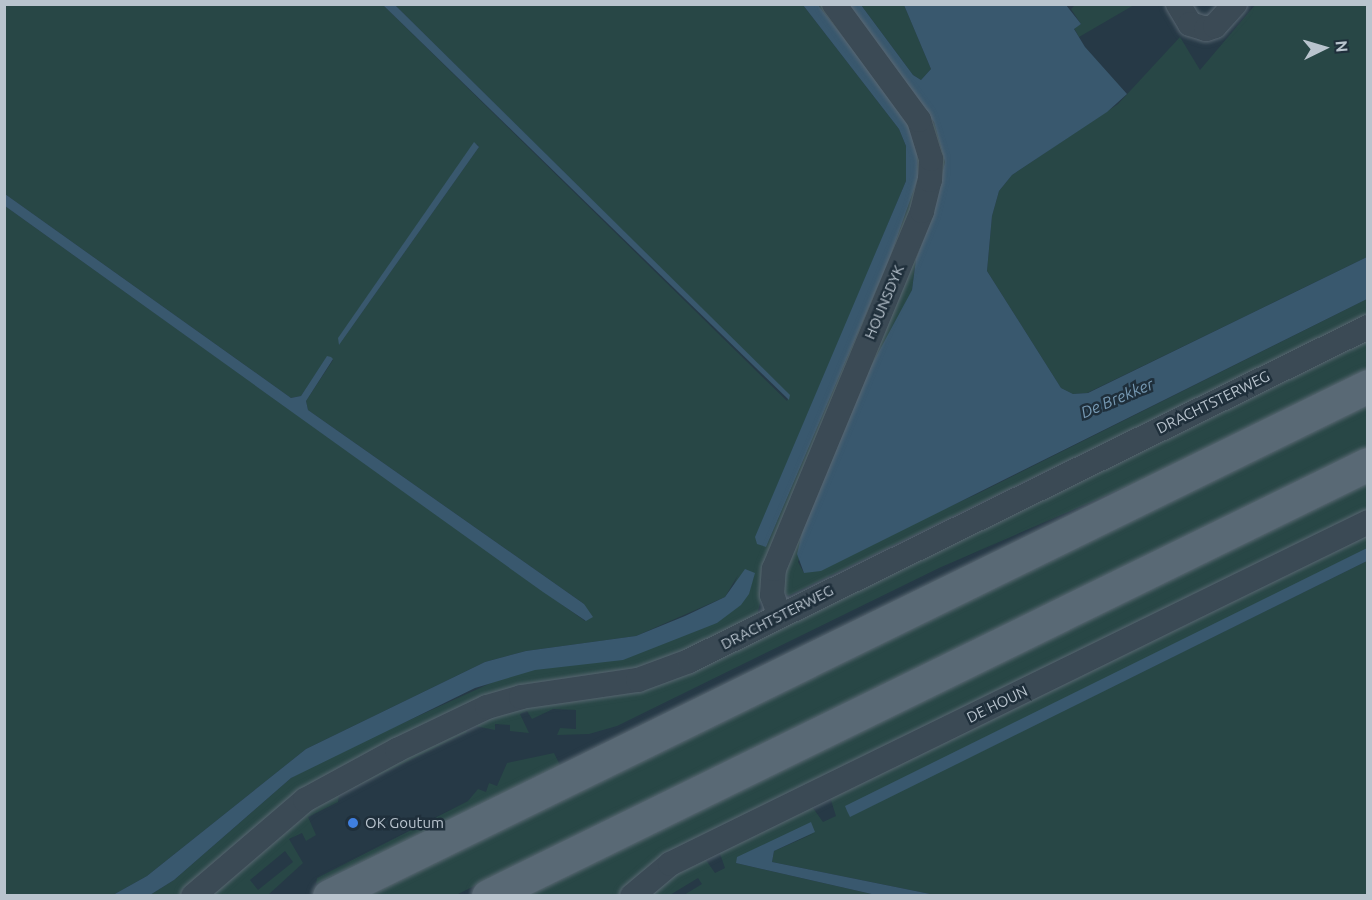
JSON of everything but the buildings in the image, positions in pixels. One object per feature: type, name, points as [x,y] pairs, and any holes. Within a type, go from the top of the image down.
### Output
[{"type":"main road","points":[[329,896],[1368,386]]},
{"type":"main road","points":[[488,896],[1368,464]]},
{"type":"street","name":"HOUNSDYK","points":[[779,614],[772,595],[774,569],[922,211],[930,180],[931,159],[919,120],[834,4]]},
{"type":"street","points":[[1178,4],[1190,24],[1206,29],[1222,20],[1235,4]]},
{"type":"street","name":"DRACHTSTERWEG","points":[[193,896],[305,800],[397,750],[510,700],[663,672],[1368,327]]},
{"type":"street","name":"DE HOUN","points":[[632,896],[670,864],[1368,522]]},
{"type":"green space","points":[[5,5],[383,5],[787,401],[789,395],[395,5],[803,5],[899,129],[906,146],[906,181],[809,414],[766,547],[889,260],[918,178],[901,111],[818,5],[828,5],[908,111],[925,182],[769,568],[757,615],[712,639],[636,671],[486,699],[178,896],[150,895],[174,880],[291,778],[317,762],[504,677],[717,623],[738,575],[725,597],[636,636],[526,651],[485,662],[306,749],[147,876],[113,895],[5,895],[5,206],[585,621],[584,604],[308,410],[306,401],[333,360],[327,357],[301,396],[291,398],[5,194]],"holes":[[[477,144],[479,147],[339,345]]]},
{"type":"green space","points":[[861,5],[904,5],[931,69],[921,80],[913,75]]},
{"type":"green space","points":[[1075,5],[1134,5],[1079,37],[1074,28],[1081,24],[1071,9]]},
{"type":"green space","points":[[1255,5],[1367,5],[1367,257],[1087,393],[1073,394],[1061,388],[987,271],[992,216],[999,191],[1012,175],[1118,104],[1180,37],[1200,70]]},
{"type":"green space","points":[[920,101],[941,135],[945,162],[938,195],[916,259],[912,290],[798,562],[804,573],[977,494],[1367,299],[1367,316],[788,596],[779,586],[924,213]]},
{"type":"green space","points":[[1367,338],[1367,371],[1181,463],[939,568],[617,726],[589,734],[557,735],[560,728],[576,729],[576,710],[553,709],[532,719],[527,711],[520,714],[529,733],[510,731],[510,725],[495,724],[495,730],[470,725],[505,711],[627,691]]},
{"type":"green space","points":[[1367,401],[1367,449],[652,800],[456,895],[357,896]]},
{"type":"green space","points":[[1367,478],[1367,514],[624,895],[518,896]]},
{"type":"green space","points":[[1367,531],[1367,548],[850,816],[1367,561],[1367,895],[935,895],[772,862],[774,851],[815,833],[736,863],[876,895],[684,895],[702,884],[698,878],[670,895],[642,896],[699,857],[706,860],[715,873],[725,868],[718,848],[810,804],[823,822],[836,816],[829,794]]},
{"type":"green space","points":[[465,728],[467,732],[339,795],[338,802],[308,817],[316,835],[306,841],[302,833],[289,839],[303,863],[268,895],[206,896],[327,797]],"holes":[[[285,851],[293,862],[258,890],[250,880]]]},
{"type":"green space","points":[[554,753],[561,767],[316,884],[317,878],[468,801],[478,789],[486,792],[489,783],[497,786],[507,763]]},
{"type":"water","points":[[383,5],[395,5],[790,395],[789,400]]},
{"type":"water","points":[[803,5],[818,5],[901,111],[917,145],[918,178],[889,260],[766,547],[757,544],[755,537],[906,181],[906,146],[899,129]]},
{"type":"water","name":"De Brekker","points":[[847,5],[861,5],[913,75],[921,80],[931,69],[904,5],[1066,5],[1081,24],[1074,29],[1085,47],[1127,94],[1107,112],[1012,175],[999,191],[992,216],[987,271],[1061,388],[1073,394],[1088,393],[1367,257],[1367,299],[821,571],[804,573],[797,554],[805,520],[871,366],[912,290],[916,259],[930,223],[945,162],[934,122]]},
{"type":"water","points":[[474,142],[479,147],[339,345],[338,338]]},
{"type":"water","points":[[5,194],[291,398],[301,396],[327,356],[331,357],[333,359],[306,401],[308,410],[584,604],[593,617],[586,621],[543,592],[5,206]]},
{"type":"water","points":[[1367,548],[1367,561],[850,817],[845,806]]},
{"type":"water","points":[[745,569],[755,573],[749,594],[741,605],[717,623],[623,660],[535,670],[475,688],[291,778],[174,880],[150,895],[113,895],[147,876],[306,749],[485,662],[526,651],[636,636],[685,616],[725,597]]},
{"type":"water","points":[[811,822],[815,832],[774,851],[772,862],[935,895],[876,895],[736,863],[737,857]]},
{"type":"place","name":"OK Goutum","points":[[353,823]]}]
